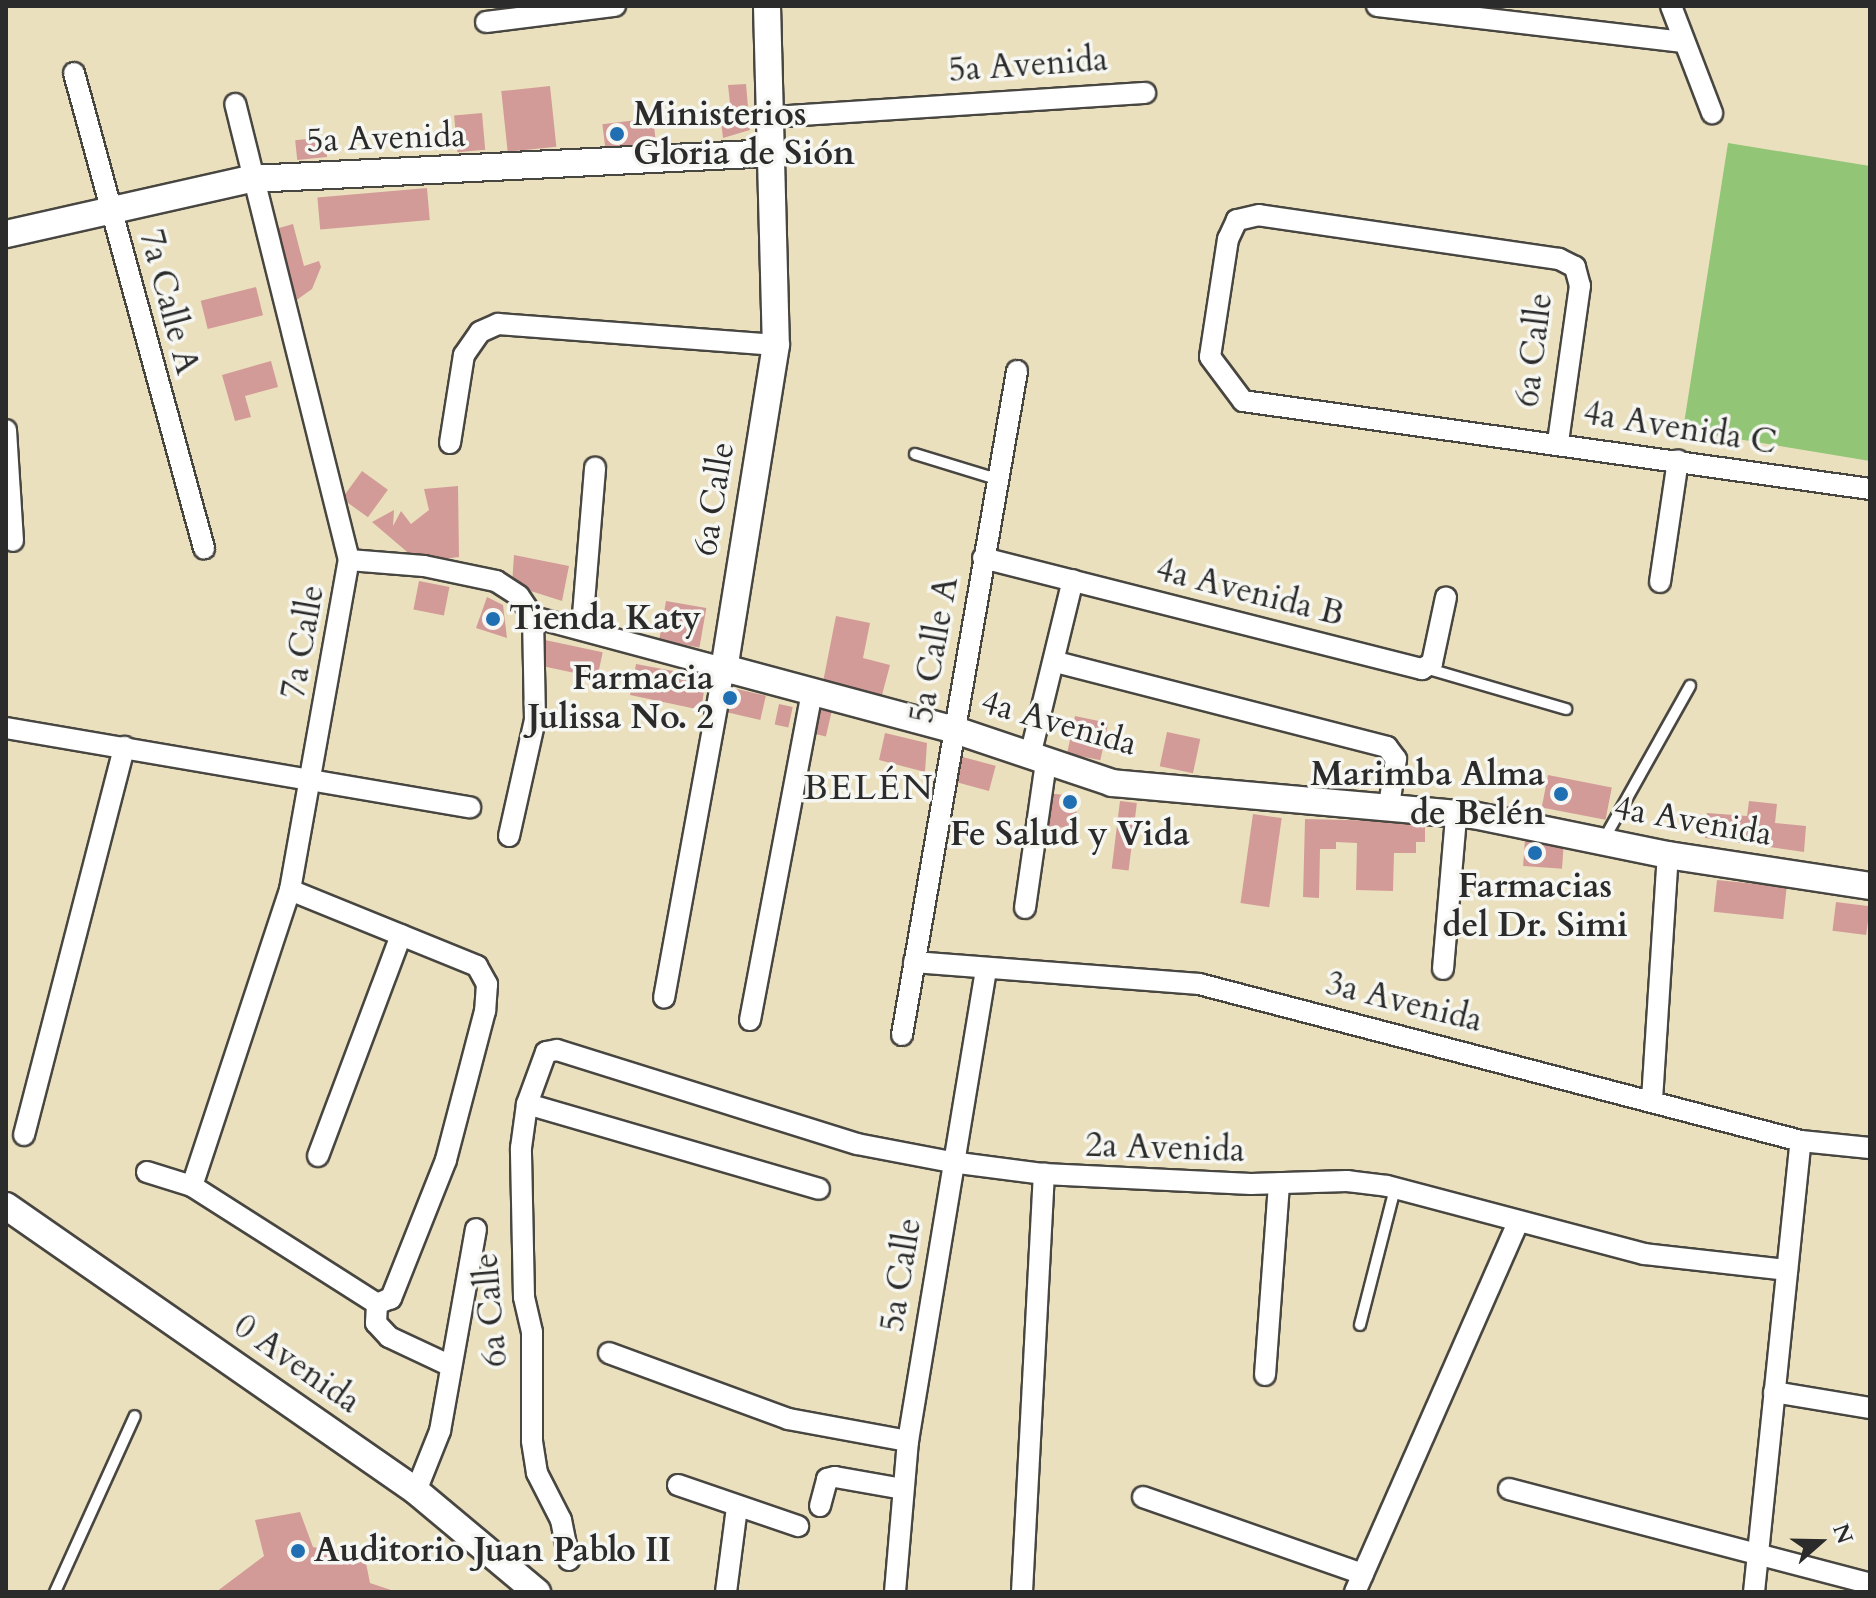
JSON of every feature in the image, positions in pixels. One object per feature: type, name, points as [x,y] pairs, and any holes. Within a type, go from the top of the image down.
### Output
[{"type":"street","points":[[486,22],[612,6]]},
{"type":"street","name":"6a Calle","points":[[664,998],[724,668],[776,345],[774,153],[767,6]]},
{"type":"street","points":[[1377,6],[1684,42]]},
{"type":"street","points":[[1671,6],[1712,113]]},
{"type":"street","name":"7a Calle A","points":[[74,73],[204,549]]},
{"type":"street","name":"5a Avenida","points":[[772,117],[1145,93]]},
{"type":"street","name":"7a Calle","points":[[192,1186],[290,890],[313,777],[349,560],[251,179],[235,104]]},
{"type":"street","name":"5a Avenida","points":[[6,234],[251,179],[774,153]]},
{"type":"street","name":"6a Calle","points":[[1243,401],[1210,357],[1228,239],[1237,220],[1259,215],[1559,259],[1575,267],[1580,286],[1558,442]]},
{"type":"street","points":[[450,443],[464,355],[480,332],[498,324],[776,345]]},
{"type":"street","name":"5a Calle A","points":[[902,1035],[952,729],[1017,371]]},
{"type":"street","name":"4a Avenida C","points":[[1243,401],[1558,442],[1870,489]]},
{"type":"street","points":[[6,430],[13,541]]},
{"type":"street","points":[[1660,582],[1678,460]]},
{"type":"street","points":[[582,627],[595,468]]},
{"type":"street","name":"4a Avenida B","points":[[983,558],[1429,669]]},
{"type":"street","points":[[349,560],[424,566],[496,581],[519,596],[533,617],[535,720],[509,836]]},
{"type":"street","points":[[1025,908],[1038,759],[1073,580]]},
{"type":"street","points":[[1429,669],[1446,597]]},
{"type":"street","name":"4a Avenida","points":[[533,617],[582,627],[952,729],[1112,783],[1389,806],[1456,817],[1473,815],[1668,855],[1870,886]]},
{"type":"street","points":[[1056,662],[1394,752],[1389,806]]},
{"type":"street","points":[[750,1020],[812,692]]},
{"type":"street","points":[[6,728],[313,777],[470,807]]},
{"type":"street","points":[[24,1135],[124,747]]},
{"type":"street","points":[[1443,969],[1456,817]]},
{"type":"street","points":[[1652,1100],[1668,855]]},
{"type":"street","points":[[290,890],[477,966],[487,984],[485,1011],[446,1160],[391,1298],[377,1304]]},
{"type":"street","points":[[318,1156],[401,935]]},
{"type":"street","name":"3a Avenida","points":[[914,962],[986,970],[1199,984],[1801,1141],[1870,1148]]},
{"type":"street","name":"5a Calle","points":[[895,1592],[908,1441],[951,1162],[986,970]]},
{"type":"street","name":"2a Avenida","points":[[546,1052],[557,1050],[857,1144],[951,1162],[1044,1174],[1279,1184],[1312,1179],[1395,1189],[1517,1224],[1644,1254],[1787,1270]]},
{"type":"street","name":"6a Calle","points":[[546,1052],[527,1104],[521,1225],[524,1297],[532,1332],[532,1440],[537,1473],[561,1520],[569,1560]]},
{"type":"street","points":[[527,1104],[819,1189]]},
{"type":"street","points":[[1754,1592],[1801,1141]]},
{"type":"street","points":[[147,1172],[192,1186],[377,1304]]},
{"type":"street","points":[[1022,1592],[1044,1174]]},
{"type":"street","points":[[1265,1375],[1279,1184]]},
{"type":"street","name":"0 Avenida","points":[[6,1206],[416,1491],[537,1592]]},
{"type":"street","points":[[1143,1497],[1359,1583],[1517,1224]]},
{"type":"street","points":[[416,1491],[440,1431],[476,1229]]},
{"type":"street","points":[[377,1304],[376,1323],[389,1337],[451,1366]]},
{"type":"street","points":[[609,1353],[788,1419],[908,1441]]},
{"type":"street","points":[[1774,1392],[1870,1408]]},
{"type":"street","points":[[820,1506],[827,1479],[835,1477],[903,1489]]},
{"type":"street","points":[[678,1485],[798,1526]]},
{"type":"street","points":[[1509,1489],[1870,1584]]},
{"type":"street","points":[[726,1592],[737,1507]]},
{"type":"lane","points":[[915,454],[997,479]]},
{"type":"lane","points":[[1429,669],[1566,709]]},
{"type":"lane","points":[[1603,842],[1690,686]]},
{"type":"lane","points":[[1360,1325],[1395,1189]]},
{"type":"lane","points":[[55,1592],[135,1416]]},
{"type":"green space","points":[[1728,143],[1870,166],[1870,461],[1683,430]]},
{"type":"building","points":[[746,84],[750,130],[723,138],[720,113],[731,112],[728,85]]},
{"type":"building","points":[[550,86],[556,147],[508,152],[501,91]]},
{"type":"building","points":[[482,113],[485,150],[457,152],[454,115]]},
{"type":"building","points":[[653,118],[656,144],[606,150],[602,124]]},
{"type":"building","points":[[325,137],[327,157],[297,160],[295,140]]},
{"type":"building","points":[[427,188],[430,220],[320,229],[317,198]]},
{"type":"building","points":[[293,224],[304,266],[319,261],[321,267],[312,289],[291,304],[272,230]]},
{"type":"building","points":[[256,287],[263,315],[208,329],[201,301]]},
{"type":"building","points":[[271,361],[278,387],[245,396],[251,417],[235,421],[222,375]]},
{"type":"building","points":[[362,471],[388,490],[368,517],[342,499]]},
{"type":"building","points":[[458,486],[459,557],[419,562],[372,522],[394,510],[393,526],[401,511],[411,524],[429,510],[424,489]]},
{"type":"building","points":[[514,555],[569,566],[562,601],[512,585]]},
{"type":"building","points":[[419,581],[449,587],[444,615],[413,609]]},
{"type":"building","name":"Tienda Katy","points":[[487,597],[503,605],[507,638],[476,628]]},
{"type":"building","points":[[666,601],[706,608],[699,648],[659,640]]},
{"type":"building","points":[[836,616],[870,623],[863,658],[890,665],[882,695],[823,682]]},
{"type":"building","points":[[545,640],[603,652],[597,678],[540,665]]},
{"type":"building","points":[[636,664],[700,676],[705,685],[701,710],[630,695]]},
{"type":"building","points":[[724,686],[766,696],[760,720],[718,710]]},
{"type":"building","points":[[779,704],[793,707],[788,727],[775,725]]},
{"type":"building","points":[[814,708],[832,712],[826,736],[808,732]]},
{"type":"building","points":[[1075,716],[1108,723],[1100,760],[1067,753]]},
{"type":"building","points":[[1167,732],[1200,739],[1193,773],[1160,766]]},
{"type":"building","points":[[885,733],[927,743],[925,772],[879,760]]},
{"type":"building","points":[[959,756],[996,766],[989,791],[952,781]]},
{"type":"building","points":[[1548,775],[1612,787],[1606,820],[1542,807]]},
{"type":"building","points":[[1044,793],[1078,796],[1075,829],[1041,826]]},
{"type":"building","points":[[1120,801],[1137,803],[1129,871],[1112,868]]},
{"type":"building","points":[[1749,801],[1777,804],[1775,823],[1806,826],[1804,852],[1705,838],[1707,813],[1747,816]]},
{"type":"building","points":[[1253,814],[1282,818],[1269,907],[1240,903]]},
{"type":"building","points":[[1305,819],[1425,822],[1425,842],[1416,842],[1416,853],[1394,853],[1393,891],[1356,890],[1357,843],[1336,842],[1336,849],[1320,849],[1319,898],[1303,897]]},
{"type":"building","points":[[1525,839],[1564,842],[1562,869],[1523,866]]},
{"type":"building","points":[[1717,880],[1787,887],[1783,919],[1714,912]]},
{"type":"building","points":[[1836,902],[1870,906],[1866,935],[1832,931]]},
{"type":"building","name":"Auditorio Juan Pablo II","points":[[300,1512],[313,1547],[365,1558],[370,1583],[397,1592],[216,1592],[264,1556],[255,1520]]},
{"type":"place","name":"Ministerios Gloria de Sión","points":[[617,134]]},
{"type":"place","name":"Tienda Katy","points":[[493,619]]},
{"type":"place","name":"Farmacia Julissa No. 2","points":[[730,698]]},
{"type":"place","name":"Marimba Alma de Belén","points":[[1561,794]]},
{"type":"place","name":"Fe Salud y Vida","points":[[1070,802]]},
{"type":"place","name":"Farmacias del Dr. Simi","points":[[1535,853]]},
{"type":"place","name":"Auditorio Juan Pablo II","points":[[298,1551]]},
{"type":"district","name":"BELÉN","points":[[869,788]]}]
